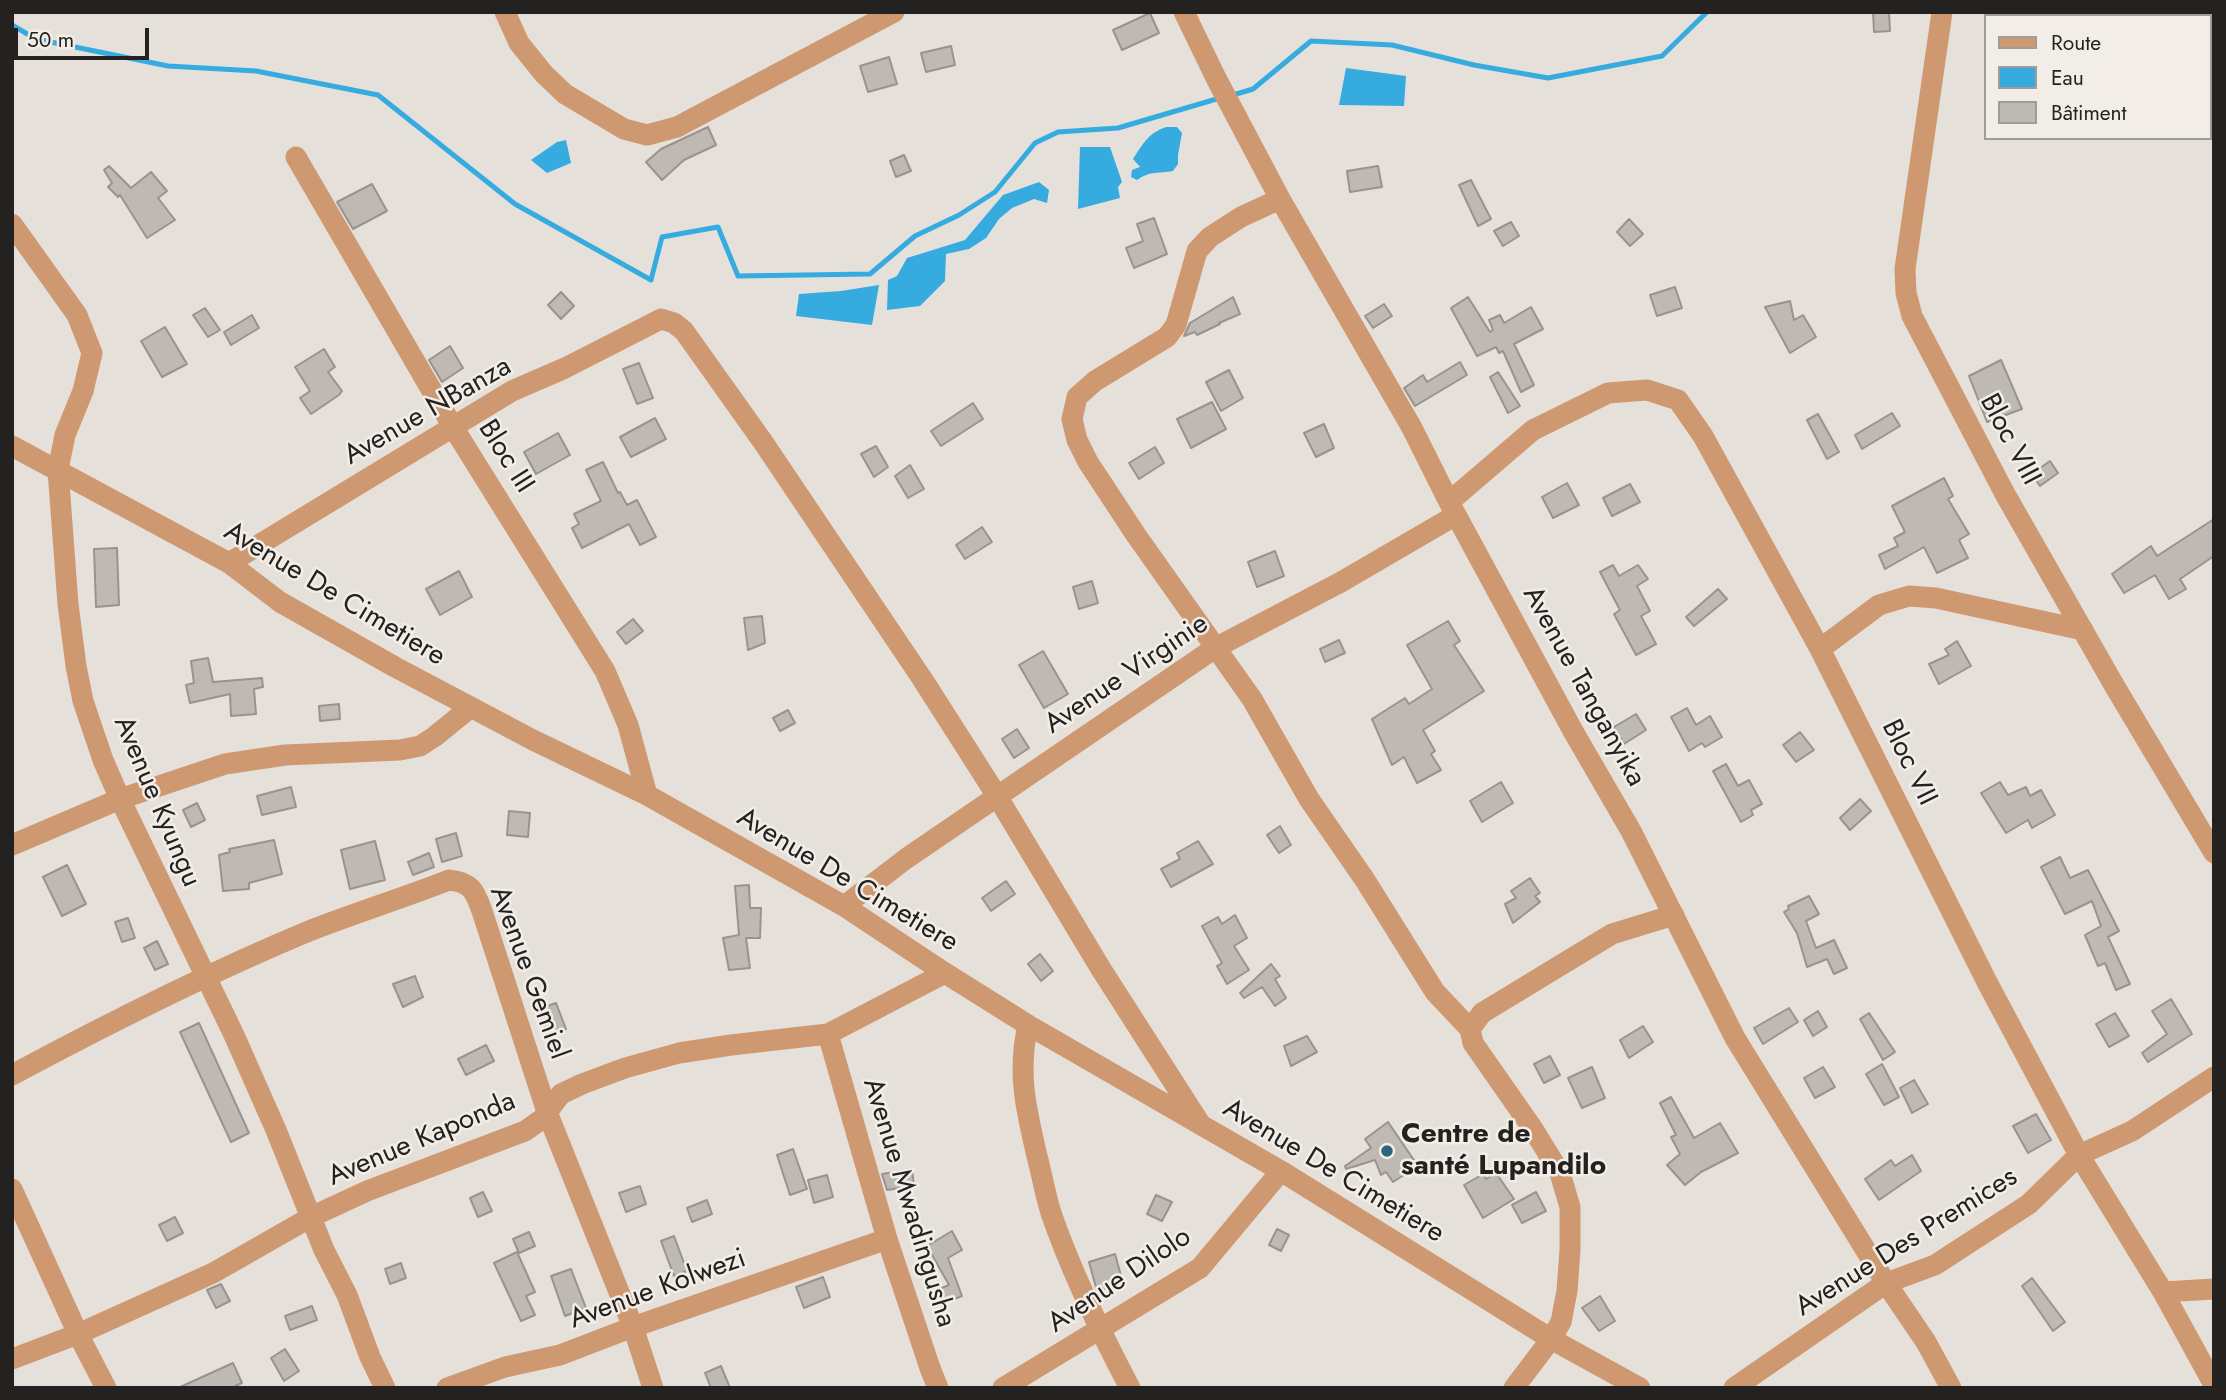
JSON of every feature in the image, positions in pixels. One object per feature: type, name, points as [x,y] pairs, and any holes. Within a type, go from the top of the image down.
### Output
[{"type":"street","points":[[505,12],[519,43],[544,74],[565,94],[624,129],[647,135],[677,127],[894,12]]},
{"type":"street","name":"Avenue Tanganyika","points":[[1184,12],[1280,199],[1412,428],[1452,509],[1573,732],[1631,831],[1735,1038],[1886,1283],[1926,1342],[1951,1388]]},
{"type":"street","name":"Bloc VIII","points":[[1942,12],[1905,269],[1906,293],[1912,316],[1999,482],[2214,853]]},
{"type":"street","name":"Bloc III","points":[[296,157],[453,428],[605,671],[628,725],[647,795]]},
{"type":"street","points":[[1280,199],[1241,217],[1210,237],[1197,251],[1176,325],[1167,337],[1095,381],[1077,397],[1072,419],[1077,440],[1088,462],[1214,648],[1252,699],[1309,799],[1435,992],[1470,1029],[1473,1043],[1560,1173],[1570,1207],[1567,1291],[1561,1322],[1514,1388]]},
{"type":"street","name":"Avenue Kyungu","points":[[12,224],[77,315],[92,353],[83,391],[65,435],[58,470],[68,604],[83,701],[103,760],[120,799],[234,1035],[347,1295],[384,1388]]},
{"type":"street","name":"Avenue NBanza","points":[[229,563],[512,391],[565,368],[661,318],[684,331],[763,442],[998,796]]},
{"type":"street","name":"Bloc VII","points":[[1452,509],[1534,430],[1608,393],[1647,390],[1678,400],[1703,436],[1820,649],[1981,971],[2079,1155],[2163,1292],[2214,1385]]},
{"type":"street","name":"Avenue De Cimetiere","points":[[12,446],[229,563],[280,602],[395,667],[533,740],[647,795],[844,905],[1028,1025],[1281,1171],[1551,1339],[1640,1388]]},
{"type":"street","name":"Avenue Virginie","points":[[844,905],[907,858],[1214,648],[1341,582],[1452,509]]},
{"type":"street","points":[[1820,649],[1879,605],[1909,596],[1936,598],[2083,630]]},
{"type":"street","points":[[12,845],[120,799],[225,764],[285,755],[400,750],[419,746],[471,707]]},
{"type":"street","points":[[998,796],[1101,969],[1201,1126]]},
{"type":"street","name":"Avenue Gemiel","points":[[12,1075],[84,1036],[311,931],[449,880],[463,881],[474,891],[482,911],[547,1112],[633,1327],[653,1388]]},
{"type":"street","points":[[1470,1029],[1482,1013],[1612,934],[1674,915]]},
{"type":"street","points":[[828,1034],[945,973]]},
{"type":"street","points":[[1028,1025],[1022,1049],[1021,1076],[1026,1111],[1050,1210],[1069,1262],[1129,1388]]},
{"type":"street","name":"Avenue Kaponda","points":[[12,1359],[78,1334],[213,1273],[311,1217],[367,1191],[525,1131],[547,1112],[561,1094],[625,1068],[679,1053],[828,1034]]},
{"type":"street","name":"Avenue Mwadingusha","points":[[828,1034],[887,1239],[938,1388]]},
{"type":"street","name":"Avenue Des Premices","points":[[1734,1388],[1886,1283],[1935,1265],[2029,1204],[2079,1155],[2132,1130],[2214,1077]]},
{"type":"street","name":"Avenue Dilolo","points":[[1003,1388],[1200,1268],[1281,1171]]},
{"type":"street","points":[[12,1189],[78,1334],[106,1388]]},
{"type":"street","name":"Avenue Kolwezi","points":[[447,1388],[505,1367],[560,1355],[887,1239]]},
{"type":"street","points":[[2163,1292],[2214,1289]]},
{"type":"water","points":[[1346,68],[1406,76],[1404,106],[1339,105]]},
{"type":"water","points":[[1166,127],[1177,127],[1182,133],[1178,164],[1173,171],[1151,174],[1137,180],[1131,177],[1132,170],[1140,167],[1133,159],[1143,144],[1155,132]]},
{"type":"water","points":[[566,140],[571,163],[547,173],[531,160],[557,142]]},
{"type":"water","points":[[1080,147],[1110,147],[1122,182],[1118,187],[1120,198],[1078,209]]},
{"type":"water","points":[[1039,182],[1049,190],[1047,203],[1034,199],[1012,208],[999,219],[986,238],[969,249],[946,254],[945,281],[920,306],[887,310],[888,280],[897,276],[907,258],[965,240],[1003,195]]},
{"type":"water","points":[[879,285],[872,325],[796,316],[799,294]]},
{"type":"building","points":[[1873,12],[1889,12],[1890,31],[1874,32]]},
{"type":"building","points":[[1150,13],[1159,33],[1122,50],[1113,30]]},
{"type":"building","points":[[951,46],[955,65],[926,72],[921,53]]},
{"type":"building","points":[[889,57],[897,84],[868,92],[860,66]]},
{"type":"building","points":[[708,127],[716,145],[684,160],[662,180],[646,162],[661,149]]},
{"type":"building","points":[[904,155],[911,171],[896,177],[890,161]]},
{"type":"building","points":[[109,166],[131,188],[151,172],[167,191],[158,198],[175,220],[147,238],[120,195],[118,197],[108,187],[112,183],[104,170]]},
{"type":"building","points":[[1378,166],[1382,187],[1350,192],[1347,171]]},
{"type":"building","points":[[1471,180],[1491,219],[1478,226],[1459,185]]},
{"type":"building","points":[[372,184],[387,211],[353,229],[337,202]]},
{"type":"building","points":[[1154,218],[1167,254],[1134,268],[1126,248],[1143,241],[1137,224]]},
{"type":"building","points":[[1629,219],[1643,234],[1630,246],[1617,232]]},
{"type":"building","points":[[1511,222],[1519,236],[1503,246],[1494,231]]},
{"type":"building","points":[[1675,287],[1682,308],[1657,316],[1650,295]]},
{"type":"building","points":[[561,292],[574,306],[561,319],[548,305]]},
{"type":"building","points":[[1233,297],[1240,314],[1197,335],[1195,332],[1184,336],[1190,323]]},
{"type":"building","points":[[1468,297],[1490,332],[1493,330],[1489,320],[1500,315],[1504,323],[1531,307],[1543,329],[1514,344],[1534,385],[1521,392],[1503,351],[1499,353],[1496,347],[1477,356],[1451,308]]},
{"type":"building","points":[[1790,301],[1794,320],[1803,315],[1816,337],[1790,353],[1765,307]]},
{"type":"building","points":[[1384,304],[1392,316],[1373,328],[1365,316]]},
{"type":"building","points":[[205,308],[220,330],[208,337],[193,315]]},
{"type":"building","points":[[252,315],[259,328],[231,345],[224,332]]},
{"type":"building","points":[[165,327],[187,364],[162,377],[141,341]]},
{"type":"building","points":[[450,346],[463,368],[442,382],[429,360]]},
{"type":"building","points":[[324,349],[335,367],[328,372],[342,391],[311,414],[300,398],[310,391],[295,367]]},
{"type":"building","points":[[2001,360],[2022,409],[1987,422],[1969,376]]},
{"type":"building","points":[[1460,362],[1467,375],[1415,406],[1404,388],[1423,375],[1427,382]]},
{"type":"building","points":[[639,363],[653,398],[637,404],[623,369]]},
{"type":"building","points":[[1229,370],[1243,398],[1221,411],[1206,382]]},
{"type":"building","points":[[1498,372],[1520,406],[1508,413],[1490,377]]},
{"type":"building","points":[[1212,402],[1226,429],[1191,448],[1177,419]]},
{"type":"building","points":[[973,403],[983,419],[941,446],[931,431]]},
{"type":"building","points":[[1892,413],[1900,426],[1862,449],[1855,435]]},
{"type":"building","points":[[1818,414],[1839,452],[1827,459],[1807,420]]},
{"type":"building","points":[[655,418],[666,439],[631,457],[620,437]]},
{"type":"building","points":[[1324,424],[1334,448],[1316,457],[1304,433]]},
{"type":"building","points":[[558,433],[570,455],[536,474],[524,452]]},
{"type":"building","points":[[876,446],[888,467],[874,477],[861,454]]},
{"type":"building","points":[[1155,447],[1164,463],[1139,479],[1129,463]]},
{"type":"building","points":[[2050,461],[2058,473],[2040,486],[2032,474]]},
{"type":"building","points":[[603,462],[627,505],[637,500],[656,537],[640,545],[629,524],[582,548],[572,528],[579,524],[574,514],[601,501],[586,470]]},
{"type":"building","points":[[910,465],[924,489],[908,498],[895,476]]},
{"type":"building","points":[[1944,478],[1953,496],[1948,499],[1969,534],[1959,540],[1968,558],[1937,573],[1924,547],[1885,569],[1879,555],[1898,546],[1894,538],[1905,532],[1892,506]]},
{"type":"building","points":[[1567,483],[1579,505],[1553,518],[1542,497]]},
{"type":"building","points":[[1630,484],[1640,502],[1612,516],[1603,498]]},
{"type":"building","points":[[2214,519],[2214,556],[2180,579],[2186,589],[2169,599],[2155,575],[2124,593],[2112,574],[2151,546],[2157,556]]},
{"type":"building","points":[[982,527],[992,542],[965,559],[956,545]]},
{"type":"building","points":[[117,548],[119,605],[96,607],[94,549]]},
{"type":"building","points":[[1275,551],[1284,576],[1257,587],[1248,562]]},
{"type":"building","points":[[1613,565],[1619,576],[1638,565],[1648,579],[1637,586],[1650,611],[1641,616],[1656,644],[1636,655],[1614,614],[1620,610],[1600,572]]},
{"type":"building","points":[[459,571],[472,597],[440,615],[426,589]]},
{"type":"building","points":[[1092,581],[1098,603],[1079,609],[1073,587]]},
{"type":"building","points":[[1718,589],[1727,599],[1694,626],[1686,617]]},
{"type":"building","points":[[762,616],[765,643],[748,650],[744,618]]},
{"type":"building","points":[[633,619],[643,631],[626,644],[617,632]]},
{"type":"building","points":[[1448,621],[1460,641],[1454,645],[1484,691],[1423,730],[1435,751],[1431,754],[1441,770],[1417,783],[1404,757],[1392,765],[1372,719],[1405,698],[1409,704],[1432,689],[1407,645]]},
{"type":"building","points":[[1339,640],[1345,653],[1325,662],[1320,649]]},
{"type":"building","points":[[1957,641],[1971,666],[1939,684],[1929,664],[1949,655],[1945,649]]},
{"type":"building","points":[[1043,651],[1068,694],[1044,708],[1019,665]]},
{"type":"building","points":[[208,658],[213,682],[262,678],[263,687],[254,689],[256,714],[231,716],[230,694],[190,703],[186,685],[194,683],[191,661]]},
{"type":"building","points":[[339,704],[340,719],[320,721],[319,706]]},
{"type":"building","points":[[1687,708],[1696,725],[1710,716],[1722,737],[1705,747],[1702,743],[1689,751],[1671,717]]},
{"type":"building","points":[[788,710],[795,723],[780,731],[773,718]]},
{"type":"building","points":[[1636,714],[1646,730],[1624,744],[1614,727]]},
{"type":"building","points":[[1017,729],[1029,748],[1014,758],[1002,739]]},
{"type":"building","points":[[1800,732],[1814,750],[1796,762],[1783,745]]},
{"type":"building","points":[[1726,764],[1738,786],[1749,780],[1762,804],[1751,810],[1753,815],[1741,822],[1713,771]]},
{"type":"building","points":[[1501,782],[1513,803],[1482,822],[1470,801]]},
{"type":"building","points":[[2000,782],[2008,795],[2026,787],[2030,796],[2041,790],[2055,815],[2032,828],[2028,820],[2006,833],[1981,793]]},
{"type":"building","points":[[291,787],[296,807],[262,815],[257,796]]},
{"type":"building","points":[[1860,799],[1871,811],[1850,830],[1840,818]]},
{"type":"building","points":[[197,803],[205,820],[191,827],[183,810]]},
{"type":"building","points":[[509,811],[530,813],[528,837],[507,835]]},
{"type":"building","points":[[1280,826],[1291,845],[1279,853],[1267,835]]},
{"type":"building","points":[[456,833],[462,856],[442,862],[436,839]]},
{"type":"building","points":[[274,840],[282,874],[249,883],[249,889],[223,891],[219,855],[230,852],[229,849]]},
{"type":"building","points":[[375,841],[385,880],[350,889],[341,850]]},
{"type":"building","points":[[1198,841],[1213,864],[1171,887],[1161,869],[1180,859],[1177,853]]},
{"type":"building","points":[[429,853],[434,867],[413,875],[408,862]]},
{"type":"building","points":[[2060,857],[2070,878],[2088,870],[2119,931],[2108,937],[2130,984],[2116,990],[2105,963],[2098,966],[2085,935],[2101,926],[2092,901],[2065,914],[2041,867]]},
{"type":"building","points":[[67,865],[86,904],[62,916],[43,877]]},
{"type":"building","points":[[1530,878],[1540,893],[1535,896],[1540,902],[1513,923],[1505,904],[1516,898],[1511,891]]},
{"type":"building","points":[[1006,881],[1015,894],[991,911],[982,898]]},
{"type":"building","points":[[749,885],[750,908],[761,908],[760,938],[746,938],[750,968],[729,970],[723,938],[739,935],[735,886]]},
{"type":"building","points":[[1809,896],[1819,914],[1806,921],[1816,948],[1834,940],[1847,968],[1834,974],[1827,959],[1807,967],[1797,933],[1784,912],[1789,909],[1788,906]]},
{"type":"building","points":[[1235,915],[1247,938],[1234,946],[1249,970],[1227,984],[1217,966],[1222,963],[1202,926],[1218,917],[1222,924]]},
{"type":"building","points":[[128,918],[135,938],[122,942],[115,922]]},
{"type":"building","points":[[157,941],[168,964],[155,970],[144,948]]},
{"type":"building","points":[[1040,954],[1053,971],[1041,981],[1028,964]]},
{"type":"building","points":[[1271,964],[1280,976],[1275,979],[1286,998],[1275,1006],[1262,987],[1244,998],[1240,993]]},
{"type":"building","points":[[415,976],[423,997],[403,1007],[393,984]]},
{"type":"building","points":[[2171,999],[2192,1034],[2148,1062],[2142,1053],[2167,1034],[2152,1011]]},
{"type":"building","points":[[556,1003],[566,1029],[548,1036],[539,1009]]},
{"type":"building","points":[[1789,1008],[1798,1022],[1763,1044],[1754,1028]]},
{"type":"building","points":[[1818,1011],[1827,1027],[1813,1036],[1804,1020]]},
{"type":"building","points":[[1869,1013],[1895,1052],[1883,1060],[1860,1019]]},
{"type":"building","points":[[2115,1013],[2129,1036],[2109,1047],[2096,1024]]},
{"type":"building","points":[[199,1023],[249,1133],[231,1142],[180,1032]]},
{"type":"building","points":[[1643,1026],[1653,1042],[1629,1058],[1620,1040]]},
{"type":"building","points":[[1307,1036],[1317,1052],[1291,1066],[1284,1046]]},
{"type":"building","points":[[486,1045],[494,1061],[466,1075],[458,1059]]},
{"type":"building","points":[[1550,1056],[1560,1075],[1544,1083],[1534,1064]]},
{"type":"building","points":[[1882,1064],[1899,1097],[1884,1105],[1866,1074]]},
{"type":"building","points":[[1592,1067],[1605,1098],[1582,1108],[1568,1078]]},
{"type":"building","points":[[1823,1067],[1835,1087],[1815,1098],[1804,1078]]},
{"type":"building","points":[[1914,1080],[1928,1104],[1912,1113],[1900,1088]]},
{"type":"building","points":[[1671,1097],[1694,1138],[1720,1123],[1738,1153],[1701,1172],[1685,1185],[1667,1165],[1680,1154],[1671,1137],[1676,1135],[1660,1103]]},
{"type":"building","points":[[2036,1114],[2051,1140],[2028,1153],[2013,1126]]},
{"type":"building","name":"Centre de santé Lupandilo","points":[[1388,1122],[1418,1166],[1393,1182],[1386,1172],[1381,1175],[1375,1160],[1346,1169],[1345,1166],[1371,1148],[1365,1139]]},
{"type":"building","points":[[793,1149],[807,1189],[790,1195],[777,1155]]},
{"type":"building","points":[[1912,1155],[1921,1171],[1879,1200],[1865,1179],[1891,1160],[1895,1166]]},
{"type":"building","points":[[912,1169],[914,1186],[887,1190],[882,1174]]},
{"type":"building","points":[[1496,1173],[1514,1199],[1483,1218],[1464,1185],[1483,1174],[1486,1179]]},
{"type":"building","points":[[827,1175],[833,1197],[814,1203],[808,1180]]},
{"type":"building","points":[[640,1186],[646,1204],[626,1212],[619,1193]]},
{"type":"building","points":[[483,1192],[492,1211],[478,1217],[470,1198]]},
{"type":"building","points":[[1536,1192],[1546,1211],[1522,1223],[1512,1205]]},
{"type":"building","points":[[1156,1195],[1172,1202],[1162,1221],[1147,1214]]},
{"type":"building","points":[[707,1200],[712,1214],[692,1222],[687,1208]]},
{"type":"building","points":[[175,1217],[183,1233],[167,1241],[159,1225]]},
{"type":"building","points":[[1277,1229],[1289,1235],[1281,1251],[1269,1245]]},
{"type":"building","points":[[952,1231],[962,1250],[948,1258],[962,1296],[937,1306],[932,1292],[949,1285],[927,1246]]},
{"type":"building","points":[[529,1232],[535,1246],[519,1253],[513,1239]]},
{"type":"building","points":[[674,1236],[687,1271],[674,1276],[661,1241]]},
{"type":"building","points":[[517,1252],[535,1292],[526,1296],[535,1315],[521,1321],[494,1263]]},
{"type":"building","points":[[1115,1254],[1123,1283],[1097,1291],[1089,1262]]},
{"type":"building","points":[[401,1263],[406,1278],[390,1284],[385,1269]]},
{"type":"building","points":[[571,1269],[586,1308],[565,1316],[551,1276]]},
{"type":"building","points":[[823,1277],[830,1297],[804,1308],[796,1287]]},
{"type":"building","points":[[2032,1278],[2065,1322],[2053,1331],[2022,1286]]},
{"type":"building","points":[[221,1284],[230,1301],[216,1308],[207,1290]]},
{"type":"building","points":[[1600,1296],[1615,1321],[1599,1331],[1582,1308]]},
{"type":"building","points":[[312,1306],[317,1320],[290,1330],[285,1316]]},
{"type":"building","points":[[285,1349],[299,1371],[284,1381],[271,1358]]},
{"type":"building","points":[[233,1363],[242,1383],[231,1388],[178,1388]]},
{"type":"building","points":[[721,1366],[730,1388],[711,1388],[705,1373]]},
{"type":"waterway","points":[[1230,96],[1253,89],[1311,41],[1392,45],[1474,65],[1548,78],[1662,56],[1707,12]]},
{"type":"waterway","points":[[12,25],[36,39],[168,66],[256,71],[378,95],[515,204],[651,280],[662,237],[718,227],[738,276],[870,274],[915,236],[959,215],[995,192],[1035,143],[1058,132],[1118,128],[1220,98]]},
{"type":"place","name":"Centre de santé Lupandilo","points":[[1387,1151]]}]
